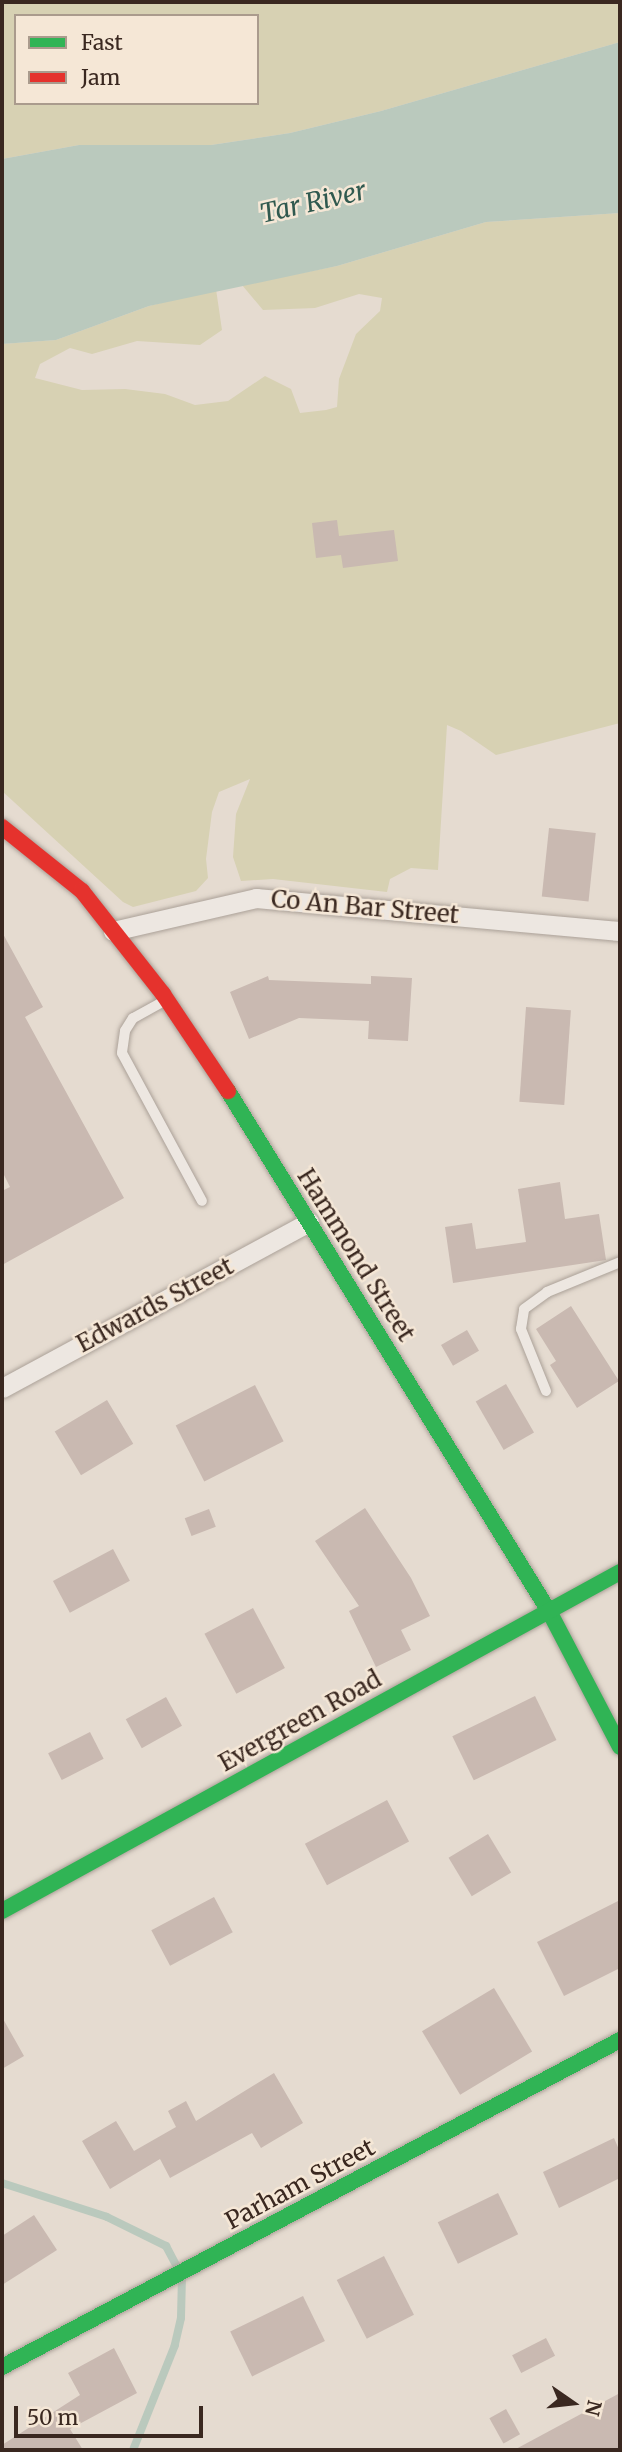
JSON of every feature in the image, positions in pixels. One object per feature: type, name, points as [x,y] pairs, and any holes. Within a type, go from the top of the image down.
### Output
[{"type":"street","name":"Hammond Street","points":[[2,827],[82,891],[166,1000],[217,1073],[550,1613],[620,1747]]},
{"type":"street","name":"Co An Bar Street","points":[[113,932],[256,898],[620,931]]},
{"type":"street","name":"Edwards Street","points":[[2,1388],[309,1222]]},
{"type":"street","name":"Evergreen Road","points":[[2,1911],[424,1679],[550,1613],[620,1572]]},
{"type":"street","name":"Parham Street","points":[[2,2367],[620,2040]]},
{"type":"lane","points":[[166,1000],[134,1018],[125,1031],[122,1053],[202,1201]]},
{"type":"lane","points":[[547,1391],[521,1329],[524,1309],[547,1292],[620,1262]]},
{"type":"shaded area","points":[[2,2],[620,2],[620,42],[381,111],[290,133],[211,145],[79,145],[2,159]]},
{"type":"shaded area","points":[[620,213],[620,723],[496,755],[461,731],[447,725],[438,870],[411,868],[390,879],[387,892],[273,879],[241,881],[233,857],[236,814],[250,779],[219,792],[212,812],[206,859],[208,878],[196,891],[133,907],[123,902],[2,791],[2,344],[56,340],[149,306],[216,289],[222,330],[200,345],[137,341],[92,354],[70,348],[40,364],[35,378],[82,390],[125,389],[165,394],[195,405],[228,401],[265,376],[291,389],[300,413],[326,410],[337,407],[339,379],[356,334],[380,311],[382,298],[359,294],[315,308],[263,310],[242,285],[337,266],[486,222]]},
{"type":"water","name":"Tar River","points":[[620,42],[620,213],[486,222],[337,266],[149,306],[56,340],[2,344],[2,159],[79,145],[211,145],[290,133],[381,111]]},
{"type":"building","points":[[337,520],[339,536],[394,530],[398,561],[343,568],[341,555],[316,558],[312,523]]},
{"type":"building","points":[[549,828],[596,833],[589,902],[542,897]]},
{"type":"building","points":[[2,932],[43,1007],[25,1017],[124,1198],[2,1265],[2,1191],[10,1187],[2,1171]]},
{"type":"building","points":[[268,976],[269,980],[371,984],[371,976],[412,978],[408,1041],[368,1039],[369,1021],[299,1018],[249,1039],[230,992]]},
{"type":"building","points":[[526,1007],[571,1010],[564,1105],[519,1102]]},
{"type":"building","points":[[560,1182],[565,1219],[599,1214],[606,1260],[453,1283],[445,1227],[472,1223],[476,1249],[526,1242],[518,1189]]},
{"type":"building","points":[[571,1306],[619,1381],[577,1408],[550,1365],[556,1361],[536,1329]]},
{"type":"building","points":[[467,1330],[479,1351],[453,1366],[441,1345]]},
{"type":"building","points":[[506,1384],[534,1432],[504,1450],[476,1402]]},
{"type":"building","points":[[255,1385],[284,1441],[204,1482],[176,1425]]},
{"type":"building","points":[[107,1400],[133,1444],[81,1475],[55,1431]]},
{"type":"building","points":[[365,1508],[411,1578],[430,1616],[401,1630],[411,1650],[376,1667],[349,1611],[359,1606],[315,1541]]},
{"type":"building","points":[[209,1509],[216,1527],[192,1536],[185,1518]]},
{"type":"building","points":[[113,1549],[130,1581],[70,1613],[53,1581]]},
{"type":"building","points":[[253,1608],[285,1668],[236,1694],[204,1634]]},
{"type":"building","points":[[535,1696],[556,1740],[474,1780],[452,1736]]},
{"type":"building","points":[[166,1697],[182,1726],[142,1748],[126,1719]]},
{"type":"building","points":[[90,1732],[104,1759],[62,1780],[48,1753]]},
{"type":"building","points":[[387,1800],[409,1841],[327,1885],[305,1844]]},
{"type":"building","points":[[488,1834],[511,1873],[472,1896],[449,1858]]},
{"type":"building","points":[[214,1897],[233,1932],[170,1966],[151,1930]]},
{"type":"building","points":[[620,1900],[620,1968],[564,1996],[537,1942]]},
{"type":"building","points":[[494,1988],[532,2051],[460,2095],[422,2031]]},
{"type":"building","points":[[2,2017],[24,2056],[2,2069]]},
{"type":"building","points":[[274,2073],[303,2123],[261,2148],[252,2133],[170,2178],[160,2159],[110,2189],[82,2141],[116,2121],[134,2151],[176,2127],[168,2111],[186,2101],[196,2121]]},
{"type":"building","points":[[614,2138],[620,2152],[620,2178],[559,2208],[543,2172]]},
{"type":"building","points":[[498,2193],[518,2234],[458,2264],[438,2222]]},
{"type":"building","points":[[34,2215],[57,2250],[2,2285],[2,2236]]},
{"type":"building","points":[[384,2256],[414,2315],[367,2339],[337,2280]]},
{"type":"building","points":[[303,2296],[325,2341],[252,2376],[230,2332]]},
{"type":"building","points":[[546,2338],[555,2356],[521,2373],[512,2355]]},
{"type":"building","points":[[114,2348],[137,2393],[70,2429],[83,2450],[2,2450],[2,2445],[80,2395],[68,2373]]},
{"type":"building","points":[[620,2393],[620,2450],[514,2450]]},
{"type":"building","points":[[506,2409],[520,2434],[503,2444],[489,2418]]},
{"type":"waterway","points":[[2,2183],[107,2217],[166,2246],[182,2276],[181,2318],[175,2345],[133,2450]]},
{"type":"traffic: fast","points":[[228,1091],[550,1613],[620,1747]]},
{"type":"traffic: fast","points":[[2,1911],[620,1572]]},
{"type":"traffic: fast","points":[[2,2367],[620,2040]]},
{"type":"traffic: jam","points":[[2,827],[82,891],[163,994],[228,1091]]}]
